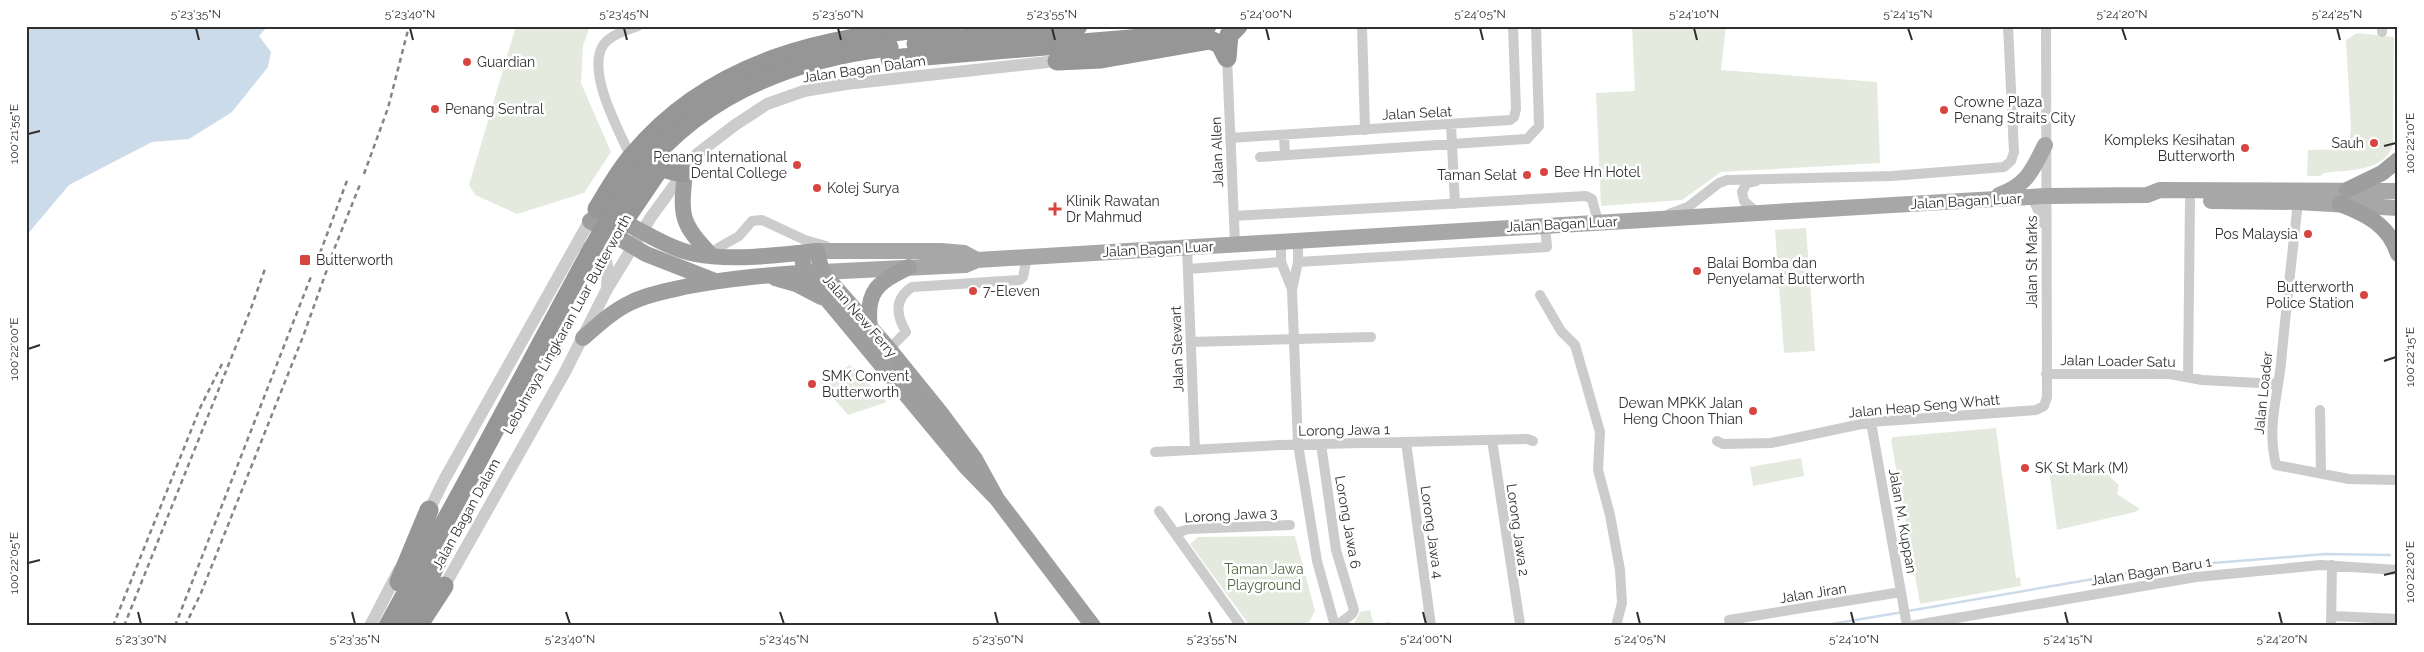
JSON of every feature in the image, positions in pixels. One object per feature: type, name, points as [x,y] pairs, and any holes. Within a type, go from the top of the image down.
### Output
[{"type":"highway","points":[[817,251],[712,256],[684,251],[642,231],[593,215],[631,157],[653,134],[718,83],[760,62],[828,43],[870,35],[952,26]]},
{"type":"highway","name":"Lebuhraya Lingkaran Luar Butterworth","points":[[388,626],[610,242],[655,174],[684,144],[733,107],[766,89],[890,53],[1078,26]]},
{"type":"highway","points":[[1227,58],[1229,35],[1238,26]]},
{"type":"highway","points":[[1057,61],[1145,44],[1200,28]]},
{"type":"highway","name":"Lebuhraya Lingkaran Luar Butterworth","points":[[890,53],[1110,41],[1200,28]]},
{"type":"highway","points":[[1057,61],[1101,59],[1210,40],[1220,44],[1227,58]]},
{"type":"highway","points":[[653,134],[649,145],[650,155],[654,162],[662,168],[685,173],[682,202],[684,218],[690,232],[712,256]]},
{"type":"highway","points":[[2398,160],[2344,197],[2358,210],[2380,224],[2389,234],[2398,254]]},
{"type":"highway","name":"Jalan New Ferry","points":[[593,215],[632,246],[646,254],[715,281],[759,275],[813,272],[870,327],[889,349],[975,459],[997,499]]},
{"type":"highway","name":"Jalan New Ferry","points":[[813,272],[817,251]]},
{"type":"highway","name":"Jalan New Ferry","points":[[801,253],[833,306],[966,467],[997,499],[1094,626]]},
{"type":"highway","points":[[870,327],[868,311],[875,289],[883,280],[909,267]]},
{"type":"highway","points":[[759,275],[796,284],[815,293],[833,306]]},
{"type":"highway","points":[[583,338],[608,318],[633,302],[654,294],[715,281]]},
{"type":"highway","name":"Lebuhraya Lingkaran Luar Butterworth","points":[[407,626],[474,479]]},
{"type":"highway","points":[[384,626],[429,510]]},
{"type":"highway","points":[[418,626],[444,586]]},
{"type":"main road","points":[[1988,200],[2008,192],[2021,184],[2033,170],[2045,145]]},
{"type":"main road","name":"Jalan Bagan Luar","points":[[813,272],[965,265],[977,260],[1598,222],[2039,197],[2147,195],[2160,190],[2344,197],[2398,208]]},
{"type":"main road","name":"Jalan Bagan Luar","points":[[2147,195],[2160,200],[2298,202],[2398,191]]},
{"type":"main road","name":"Jalan Bagan Luar","points":[[817,251],[941,251],[964,253],[977,260]]},
{"type":"street","points":[[631,157],[600,83],[597,64],[599,54],[609,39],[638,26]]},
{"type":"street","points":[[1362,26],[1365,130]]},
{"type":"street","name":"Jalan Selat","points":[[1230,138],[1504,121],[1514,117],[1516,109],[1513,26]]},
{"type":"street","points":[[1260,156],[1524,140],[1538,129],[1536,26]]},
{"type":"street","points":[[1657,219],[1688,207],[1719,183],[1727,180],[1892,176],[2004,167],[2011,161],[2014,152],[2010,26]]},
{"type":"street","name":"Jalan St Marks","points":[[2044,406],[2047,396],[2046,232],[2039,197],[2045,145],[2046,26]]},
{"type":"street","name":"Jalan Allen","points":[[1227,58],[1235,244]]},
{"type":"street","name":"Jalan Bagan Dalam","points":[[425,626],[444,586],[583,338],[632,246],[697,154],[735,125],[767,104],[804,91],[846,84],[1057,61]]},
{"type":"street","points":[[1451,125],[1455,204]]},
{"type":"street","points":[[1284,135],[1285,155]]},
{"type":"street","points":[[1757,213],[1744,201],[1742,192],[1747,182],[1767,180]]},
{"type":"street","points":[[1234,216],[1586,196],[1592,201],[1598,222]]},
{"type":"street","points":[[2188,377],[2190,200]]},
{"type":"street","name":"Jalan Loader","points":[[2298,202],[2278,384],[2271,422],[2271,443],[2276,466],[2349,479],[2398,480]]},
{"type":"street","points":[[370,626],[429,510],[593,215]]},
{"type":"street","points":[[712,256],[718,248],[739,236],[752,221],[762,220],[805,240],[844,251]]},
{"type":"street","points":[[1298,262],[1547,247],[1545,226]]},
{"type":"street","points":[[1298,240],[1298,262],[1292,290],[1298,444],[1316,561],[1336,626]]},
{"type":"street","points":[[1281,242],[1281,262],[1292,290]]},
{"type":"street","points":[[573,248],[588,247],[597,249],[603,254],[608,271],[607,290]]},
{"type":"street","name":"Jalan Stewart","points":[[1187,247],[1195,450]]},
{"type":"street","points":[[889,349],[906,332],[899,320],[897,308],[905,292],[912,287],[1020,280],[1026,270],[1027,257]]},
{"type":"street","points":[[1188,269],[1281,262]]},
{"type":"street","points":[[1540,294],[1561,331],[1575,345],[1600,432],[1598,470],[1610,515],[1620,570],[1622,603],[1618,622]]},
{"type":"street","points":[[1191,342],[1371,337]]},
{"type":"street","name":"Jalan Loader Satu","points":[[2046,374],[2170,374],[2278,384]]},
{"type":"street","name":"Jalan Heap Seng Whatt","points":[[1717,441],[1723,444],[1763,444],[1871,422],[2036,410],[2044,406]]},
{"type":"street","points":[[2320,410],[2321,473]]},
{"type":"street","name":"Jalan M. Kuppan","points":[[1871,422],[1907,619]]},
{"type":"street","name":"Lorong Jawa 1","points":[[1155,452],[1298,444],[1527,439],[1533,441]]},
{"type":"street","name":"Lorong Jawa 2","points":[[1492,440],[1517,620],[1520,624]]},
{"type":"street","name":"Lorong Jawa 4","points":[[1406,442],[1431,626]]},
{"type":"street","name":"Lorong Jawa 6","points":[[1321,444],[1336,550],[1354,610],[1352,614],[1336,626]]},
{"type":"street","points":[[1159,511],[1241,626]]},
{"type":"street","name":"Lorong Jawa 3","points":[[1174,533],[1189,529],[1290,525]]},
{"type":"street","points":[[2332,565],[2331,621],[2398,619]]},
{"type":"street","name":"Jalan Bagan Baru 1","points":[[1907,619],[2166,580],[2332,565],[2398,570]]},
{"type":"street","name":"Jalan Jiran","points":[[1730,623],[1902,592]]},
{"type":"green space","points":[[516,26],[590,26],[583,46],[581,83],[611,152],[584,193],[517,214],[475,195],[469,185]]},
{"type":"green space","points":[[1632,26],[1726,26],[1721,70],[1877,82],[1880,163],[1721,172],[1682,200],[1601,206],[1596,93],[1635,91]]},
{"type":"green space","points":[[2357,33],[2394,37],[2393,144],[2389,153],[2374,165],[2354,170],[2324,173],[2320,176],[2307,176],[2308,150],[2348,149],[2351,129],[2346,40]]},
{"type":"green space","points":[[1806,228],[1815,351],[1784,353],[1775,230]]},
{"type":"green space","points":[[850,365],[887,402],[848,415],[819,382]]},
{"type":"green space","points":[[1996,428],[2016,578],[2020,577],[2021,586],[1920,604],[1891,440],[1893,437]]},
{"type":"green space","points":[[1801,458],[1804,476],[1753,486],[1750,467]]},
{"type":"green space","points":[[2049,469],[2102,470],[2119,485],[2117,494],[2140,509],[2135,512],[2057,530]]},
{"type":"green space","name":"Taman Jawa Playground","points":[[1295,536],[1315,611],[1309,622],[1293,626],[1250,626],[1190,544],[1198,537]]},
{"type":"green space","points":[[1370,610],[1374,626],[1353,626],[1360,612]]},
{"type":"green space","points":[[1390,621],[1390,626],[1374,626]]},
{"type":"water","points":[[26,26],[268,26],[259,36],[271,52],[268,67],[232,112],[189,139],[152,142],[69,185],[26,236]]},
{"type":"waterway","points":[[1908,611],[2163,567],[2325,554],[2390,555]]},
{"type":"waterway","points":[[1820,626],[1903,612]]},
{"type":"railway","points":[[364,174],[388,108],[409,26]]},
{"type":"railway","points":[[320,253],[348,178]]},
{"type":"railway","points":[[331,257],[361,182]]},
{"type":"railway","points":[[185,626],[201,593],[304,334],[330,261]]},
{"type":"railway","points":[[124,626],[250,311],[266,266]]},
{"type":"railway","points":[[175,626],[312,274]]},
{"type":"railway","points":[[113,626],[200,408],[222,364]]},
{"type":"place","name":"Guardian","points":[[467,62]]},
{"type":"place","name":"Penang Sentral","points":[[435,109]]},
{"type":"place","name":"Crowne Plaza Penang Straits City","points":[[1944,110]]},
{"type":"place","name":"Sauh","points":[[2374,143]]},
{"type":"place","name":"Kompleks Kesihatan Butterworth","points":[[2245,148]]},
{"type":"place","name":"Penang International Dental College","points":[[797,165]]},
{"type":"place","name":"Bee Hn Hotel","points":[[1544,172]]},
{"type":"place","name":"Taman Selat","points":[[1527,175]]},
{"type":"place","name":"Kolej Surya","points":[[817,188]]},
{"type":"place","name":"Klinik Rawatan Dr Mahmud","points":[[1055,209]]},
{"type":"place","name":"Pos Malaysia","points":[[2308,234]]},
{"type":"place","name":"Butterworth","points":[[305,260]]},
{"type":"place","name":"Balai Bomba dan Penyelamat Butterworth","points":[[1697,271]]},
{"type":"place","name":"7-Eleven","points":[[973,291]]},
{"type":"place","name":"Butterworth Police Station","points":[[2364,295]]},
{"type":"place","name":"SMK Convent Butterworth","points":[[812,384]]},
{"type":"place","name":"Dewan MPKK Jalan Heng Choon Thian","points":[[1753,411]]},
{"type":"place","name":"SK St Mark (M)","points":[[2025,468]]}]
